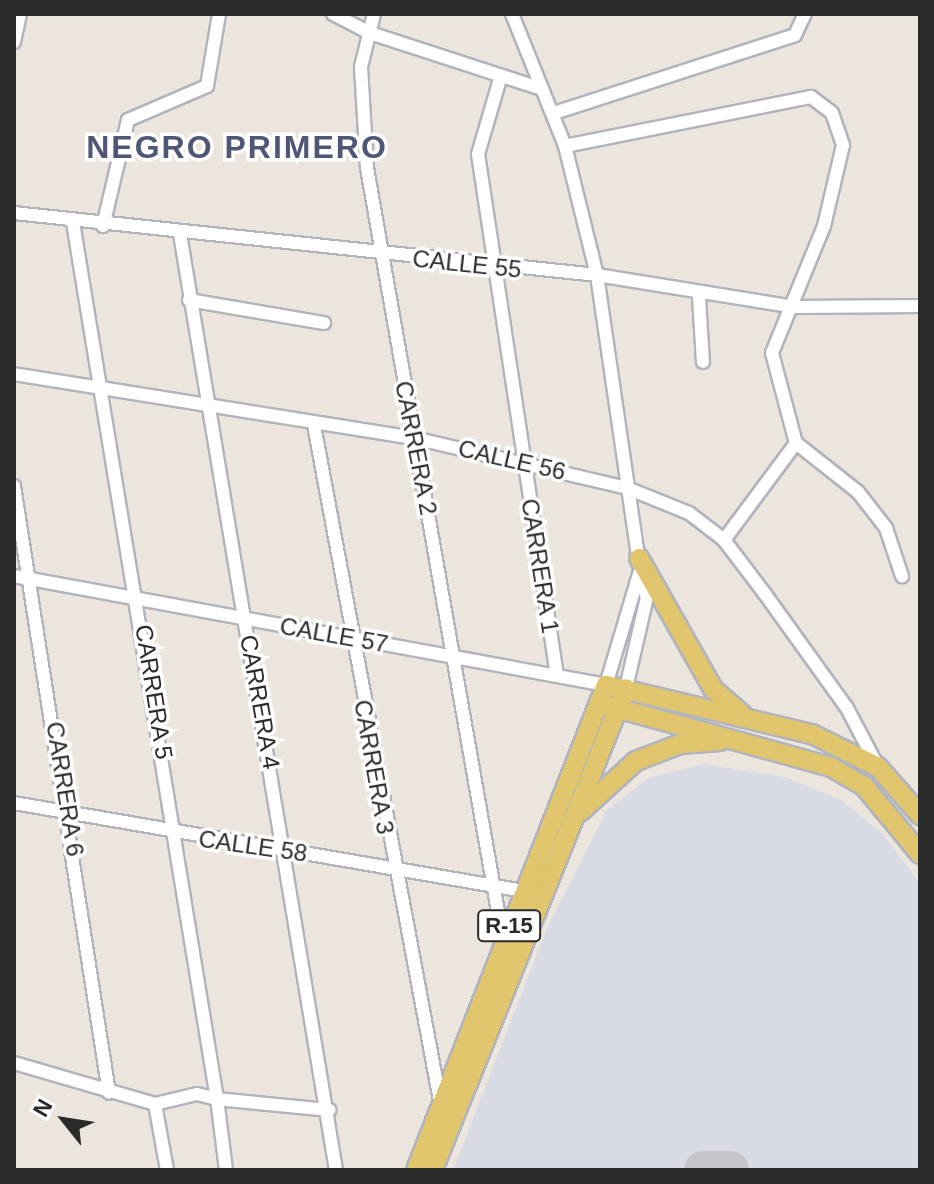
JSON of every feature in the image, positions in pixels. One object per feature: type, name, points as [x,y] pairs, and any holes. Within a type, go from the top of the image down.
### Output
[{"type":"main road","points":[[639,566],[713,689],[748,719]]},
{"type":"main road","points":[[606,685],[812,734],[878,767],[920,815]]},
{"type":"main road","name":"R-15","points":[[433,1170],[606,685]]},
{"type":"main road","name":"R-15","points":[[416,1170],[503,940],[565,837],[626,688]]},
{"type":"main road","points":[[599,703],[751,742],[864,786],[920,854]]},
{"type":"main road","points":[[565,837],[591,797],[636,761],[680,744],[751,742]]},
{"type":"street","points":[[14,42],[20,14]]},
{"type":"street","points":[[103,226],[128,120],[207,86],[219,14]]},
{"type":"street","points":[[333,14],[370,33],[500,79],[542,89]]},
{"type":"street","name":"CARRERA 2","points":[[374,14],[361,67],[380,255],[456,657],[503,940]]},
{"type":"street","points":[[512,14],[565,146],[597,275],[639,566],[647,597],[626,688]]},
{"type":"street","points":[[554,113],[795,35],[805,14]]},
{"type":"street","name":"CARRERA 1","points":[[500,79],[478,154],[491,267],[557,676]]},
{"type":"street","points":[[565,146],[811,97],[826,104],[843,145],[795,307],[772,353],[796,443],[858,492],[886,528],[902,576]]},
{"type":"street","name":"CALLE 55","points":[[14,213],[73,223],[491,267],[597,275],[699,297],[795,307],[920,306]]},
{"type":"street","name":"CARRERA 5","points":[[73,223],[178,836],[226,1170]]},
{"type":"street","name":"CARRERA 4","points":[[180,234],[206,402],[286,850],[336,1170]]},
{"type":"street","points":[[699,297],[703,362]]},
{"type":"street","points":[[189,300],[324,323]]},
{"type":"street","name":"CALLE 56","points":[[14,374],[206,402],[314,425],[414,438],[523,461],[627,488],[689,513],[724,540],[847,708],[878,767]]},
{"type":"street","name":"CARRERA 3","points":[[314,425],[392,867],[441,1107]]},
{"type":"street","points":[[724,540],[796,443]]},
{"type":"street","name":"CARRERA 6","points":[[14,486],[69,810],[109,1093]]},
{"type":"street","points":[[606,685],[639,566]]},
{"type":"street","name":"CALLE 57","points":[[14,576],[606,685]]},
{"type":"street","name":"CALLE 58","points":[[14,803],[69,810],[178,836],[494,881],[532,893]]},
{"type":"street","points":[[14,1063],[155,1104],[197,1094],[217,1099],[329,1110]]},
{"type":"street","points":[[155,1104],[167,1170]]},
{"type":"shaded area","points":[[704,764],[785,777],[840,799],[882,833],[920,883],[920,1170],[453,1170],[547,928],[606,811],[648,778]]},
{"type":"taxiway","points":[[703,1170],[730,1170]]},
{"type":"district","name":"NEGRO PRIMERO","points":[[237,147]]}]
